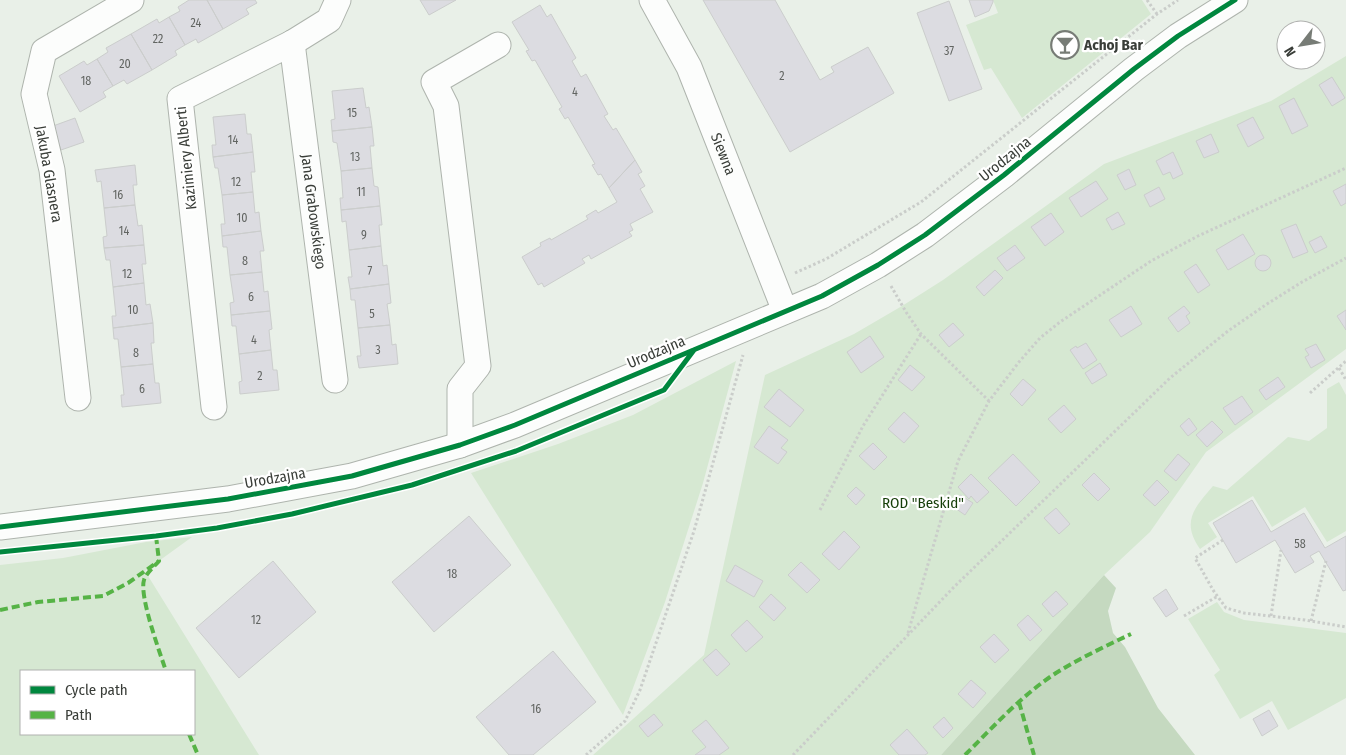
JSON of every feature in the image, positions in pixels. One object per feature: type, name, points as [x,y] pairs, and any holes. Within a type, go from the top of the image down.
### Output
[{"type":"street","name":"Jakuba Glasnera","points":[[78,398],[52,170],[34,94],[44,51],[131,0]]},
{"type":"street","name":"Kazimiery Alberti","points":[[214,407],[180,99],[292,43],[329,20],[338,0]]},
{"type":"street","name":"Siewna","points":[[652,0],[689,67],[785,312]]},
{"type":"street","name":"Urodzajna","points":[[0,528],[228,499],[352,476],[460,445],[515,425],[785,312],[822,296],[869,271],[925,236],[1004,175],[1134,69],[1178,36],[1235,0]]},
{"type":"street","name":"Jana Grabowskiego","points":[[292,43],[335,380]]},
{"type":"street","points":[[460,445],[460,389],[478,366],[446,106],[434,82],[498,45]]},
{"type":"path","points":[[1147,0],[1157,14]]},
{"type":"path","points":[[795,273],[826,259],[922,202],[1157,14],[1178,0]]},
{"type":"path","points":[[907,636],[958,461],[989,401],[1018,362],[1040,338],[1060,322],[1151,261],[1198,236],[1346,168]]},
{"type":"path","points":[[793,755],[954,587],[1170,378],[1221,336],[1267,304],[1346,258]]},
{"type":"path","points":[[902,306],[921,334],[989,401]]},
{"type":"path","points":[[820,510],[863,426],[921,334]]},
{"type":"path","points":[[586,755],[625,720],[640,690],[694,531],[744,350]]},
{"type":"path","points":[[1310,393],[1346,362]]},
{"type":"path","points":[[1339,368],[1346,380]]},
{"type":"path","points":[[1222,540],[1195,558],[1226,608],[1244,613],[1346,626]]},
{"type":"path","points":[[1271,616],[1281,550]]},
{"type":"path","points":[[1311,621],[1326,561]]},
{"type":"path","points":[[1184,616],[1218,596]]},
{"type":"green space","points":[[993,0],[1142,0],[1151,14],[1022,118],[991,68],[984,70],[966,25],[998,13]]},
{"type":"green space","name":"ROD \"Beskid\"","points":[[1346,56],[1346,349],[1206,452],[1150,532],[1104,575],[941,755],[593,755],[704,655],[765,375],[854,334],[902,306],[943,280],[1104,164],[1271,101],[1323,70],[1326,70],[1326,68]]},
{"type":"green space","points":[[736,361],[703,483],[665,602],[623,715],[471,473],[558,444],[633,415]]},
{"type":"green space","points":[[1339,382],[1346,395],[1346,531],[1327,542],[1305,507],[1272,527],[1253,496],[1208,523],[1217,537],[1200,549],[1191,531],[1191,523],[1192,516],[1200,501],[1213,486],[1227,490],[1288,437],[1309,441],[1327,428],[1327,389]]},
{"type":"green space","points":[[192,537],[145,571],[259,755],[0,755],[0,565],[63,558],[146,542]]},
{"type":"green space","points":[[1104,575],[1116,588],[1108,611],[1113,633],[1125,647],[1158,708],[1195,755],[941,755]]},
{"type":"green space","points":[[1217,602],[1224,612],[1244,620],[1346,633],[1346,698],[1288,730],[1272,701],[1240,719],[1214,675],[1220,670],[1188,619]]},
{"type":"building","points":[[189,0],[207,0],[223,29],[198,43],[196,39],[185,45],[169,17],[180,11],[178,7]]},
{"type":"building","points":[[207,0],[255,0],[257,3],[246,9],[249,14],[223,29]]},
{"type":"building","points":[[420,0],[456,0],[429,15]]},
{"type":"building","points":[[703,0],[775,0],[820,80],[834,72],[831,67],[868,47],[894,93],[790,152]]},
{"type":"building","points":[[969,0],[993,0],[993,2],[989,11],[975,17]]},
{"type":"building","points":[[949,1],[982,89],[949,101],[917,13]]},
{"type":"building","points":[[540,5],[547,17],[551,14],[576,58],[572,61],[581,77],[586,74],[608,114],[604,116],[613,130],[616,128],[635,160],[609,188],[601,174],[598,175],[592,165],[595,164],[568,117],[565,119],[559,109],[562,107],[535,60],[532,61],[526,51],[529,50],[512,22]]},
{"type":"building","points":[[169,17],[185,45],[175,51],[177,55],[152,70],[131,34],[157,19],[159,23]]},
{"type":"building","points":[[131,34],[152,70],[127,84],[124,80],[113,86],[97,59],[108,52],[106,48]]},
{"type":"building","points":[[97,59],[113,86],[103,92],[106,97],[80,112],[59,76],[84,61],[87,65]]},
{"type":"building","points":[[1332,77],[1345,98],[1332,106],[1319,85]]},
{"type":"building","points":[[363,88],[366,108],[369,107],[372,127],[332,131],[331,120],[335,119],[332,91]]},
{"type":"building","points":[[1294,98],[1308,126],[1292,134],[1279,106]]},
{"type":"building","points":[[245,114],[247,134],[251,134],[253,152],[213,157],[212,145],[216,145],[213,117]]},
{"type":"building","points":[[1253,117],[1264,138],[1248,147],[1237,125]]},
{"type":"building","points":[[75,118],[84,142],[61,150],[53,126]]},
{"type":"building","points":[[372,127],[374,146],[370,146],[372,168],[341,171],[337,143],[333,142],[332,131]]},
{"type":"building","points":[[1211,134],[1219,152],[1204,158],[1196,141]]},
{"type":"building","points":[[253,152],[255,172],[251,172],[253,192],[222,195],[218,168],[215,168],[213,157]]},
{"type":"building","points":[[1173,152],[1183,174],[1173,179],[1170,172],[1163,175],[1156,161]]},
{"type":"building","points":[[635,160],[642,172],[638,174],[645,186],[640,189],[653,212],[630,224],[633,230],[629,232],[632,236],[591,259],[589,255],[582,259],[585,263],[544,287],[542,283],[538,285],[522,257],[541,246],[540,243],[550,238],[551,240],[588,219],[586,216],[596,210],[598,213],[617,202],[609,188]]},
{"type":"building","points":[[135,165],[137,185],[133,185],[135,205],[104,208],[101,181],[97,182],[95,170]]},
{"type":"building","points":[[372,168],[374,186],[378,187],[380,206],[341,210],[340,198],[343,198],[341,171]]},
{"type":"building","points":[[1129,169],[1136,185],[1125,190],[1117,175]]},
{"type":"building","points":[[1096,181],[1108,199],[1081,217],[1069,198]]},
{"type":"building","points":[[1346,184],[1346,203],[1341,206],[1333,191]]},
{"type":"building","points":[[1159,187],[1165,199],[1150,207],[1144,195]]},
{"type":"building","points":[[253,192],[255,213],[259,212],[261,231],[222,236],[221,224],[225,224],[222,195]]},
{"type":"building","points":[[135,205],[138,226],[142,225],[144,245],[104,248],[103,237],[107,236],[104,208]]},
{"type":"building","points":[[380,206],[382,225],[379,225],[381,246],[349,250],[346,221],[342,222],[341,210]]},
{"type":"building","points":[[1118,212],[1125,224],[1112,230],[1106,219]]},
{"type":"building","points":[[1051,213],[1064,232],[1045,246],[1031,227]]},
{"type":"building","points":[[1296,224],[1308,252],[1293,258],[1281,230]]},
{"type":"building","points":[[261,231],[264,251],[260,251],[262,272],[230,275],[227,247],[223,247],[222,236]]},
{"type":"building","points":[[1243,234],[1255,254],[1228,270],[1216,250]]},
{"type":"building","points":[[1321,236],[1327,247],[1315,253],[1309,242]]},
{"type":"building","points":[[144,245],[146,264],[142,264],[144,283],[113,287],[110,260],[106,260],[104,248]]},
{"type":"building","points":[[1015,245],[1025,258],[1007,271],[997,258]]},
{"type":"building","points":[[381,246],[383,266],[387,265],[389,284],[350,289],[348,277],[352,277],[349,250]]},
{"type":"building","points":[[1263,255],[1269,257],[1271,263],[1269,269],[1263,271],[1257,269],[1255,263],[1257,257]]},
{"type":"building","points":[[1196,264],[1210,285],[1198,293],[1184,272]]},
{"type":"building","points":[[995,270],[1003,278],[984,296],[976,287]]},
{"type":"building","points":[[262,272],[264,292],[268,291],[270,311],[231,315],[230,303],[234,302],[230,275]]},
{"type":"building","points":[[144,283],[146,305],[150,304],[153,323],[113,328],[112,316],[116,316],[113,287]]},
{"type":"building","points":[[389,284],[391,303],[387,304],[390,325],[358,328],[355,300],[351,300],[350,289]]},
{"type":"building","points":[[1131,306],[1142,324],[1121,337],[1109,320]]},
{"type":"building","points":[[1184,306],[1190,313],[1186,316],[1190,323],[1178,332],[1168,318]]},
{"type":"building","points":[[1346,310],[1346,330],[1337,316]]},
{"type":"building","points":[[270,311],[272,329],[269,330],[271,350],[239,354],[236,326],[232,326],[231,315]]},
{"type":"building","points":[[153,323],[154,343],[151,343],[153,364],[121,367],[118,339],[114,339],[113,328]]},
{"type":"building","points":[[953,323],[964,335],[949,347],[939,335]]},
{"type":"building","points":[[390,325],[392,345],[396,344],[398,364],[359,368],[357,356],[361,356],[358,328]]},
{"type":"building","points":[[870,336],[884,357],[861,373],[847,352]]},
{"type":"building","points":[[1086,343],[1097,360],[1083,369],[1070,350]]},
{"type":"building","points":[[1316,344],[1325,360],[1311,368],[1305,357],[1309,355],[1305,349]]},
{"type":"building","points":[[271,350],[273,370],[277,370],[279,390],[240,394],[239,382],[242,381],[239,354]]},
{"type":"building","points":[[1100,363],[1107,375],[1092,384],[1085,373]]},
{"type":"building","points":[[153,364],[155,383],[159,383],[161,403],[122,407],[121,395],[124,395],[121,367]]},
{"type":"building","points":[[910,365],[925,377],[912,391],[898,380]]},
{"type":"building","points":[[1278,377],[1285,387],[1266,400],[1259,390]]},
{"type":"building","points":[[1023,379],[1036,390],[1022,406],[1010,394]]},
{"type":"building","points":[[779,389],[804,410],[790,427],[764,407]]},
{"type":"building","points":[[1242,396],[1253,412],[1235,425],[1223,408]]},
{"type":"building","points":[[1064,405],[1076,419],[1061,433],[1048,419]]},
{"type":"building","points":[[904,412],[919,426],[904,443],[888,429]]},
{"type":"building","points":[[1189,418],[1197,429],[1188,436],[1180,426]]},
{"type":"building","points":[[1212,421],[1223,432],[1207,447],[1196,435]]},
{"type":"building","points":[[769,426],[788,440],[781,448],[787,452],[778,464],[754,447]]},
{"type":"building","points":[[873,443],[887,457],[874,470],[859,456]]},
{"type":"building","points":[[1013,454],[1040,482],[1016,506],[988,478]]},
{"type":"building","points":[[1178,454],[1190,464],[1176,481],[1164,471]]},
{"type":"building","points":[[1094,473],[1110,489],[1098,501],[1082,485]]},
{"type":"building","points":[[971,474],[989,492],[977,503],[971,496],[969,499],[958,487]]},
{"type":"building","points":[[1157,480],[1169,492],[1155,506],[1143,495]]},
{"type":"building","points":[[856,487],[865,495],[856,505],[847,496]]},
{"type":"building","points":[[960,495],[973,503],[965,515],[952,506]]},
{"type":"building","points":[[1252,500],[1271,532],[1304,513],[1325,548],[1346,536],[1346,590],[1343,591],[1319,551],[1310,556],[1314,562],[1295,573],[1275,540],[1236,563],[1213,523]]},
{"type":"building","points":[[1056,508],[1070,524],[1059,534],[1044,518]]},
{"type":"building","points":[[469,516],[511,565],[434,632],[392,582]]},
{"type":"building","points":[[844,531],[860,547],[839,570],[822,554]]},
{"type":"building","points":[[273,561],[316,612],[239,678],[196,628]]},
{"type":"building","points":[[801,562],[820,580],[807,593],[788,575]]},
{"type":"building","points":[[735,565],[763,581],[754,597],[726,581]]},
{"type":"building","points":[[1166,589],[1178,609],[1166,617],[1153,598]]},
{"type":"building","points":[[1056,591],[1068,604],[1053,617],[1042,604]]},
{"type":"building","points":[[771,594],[786,608],[774,621],[759,607]]},
{"type":"building","points":[[1028,615],[1042,630],[1030,641],[1017,625]]},
{"type":"building","points":[[747,620],[763,637],[746,652],[731,635]]},
{"type":"building","points":[[994,634],[1009,650],[995,663],[980,647]]},
{"type":"building","points":[[716,649],[730,664],[717,676],[703,660]]},
{"type":"building","points":[[553,651],[596,702],[533,755],[509,755],[476,717]]},
{"type":"building","points":[[971,680],[986,693],[973,708],[958,694]]},
{"type":"building","points":[[1269,710],[1278,726],[1262,736],[1253,719]]},
{"type":"building","points":[[654,714],[663,725],[648,737],[639,726]]},
{"type":"building","points":[[944,717],[953,728],[943,738],[933,727]]},
{"type":"building","points":[[706,720],[729,748],[719,755],[695,755],[706,747],[692,731]]},
{"type":"building","points":[[907,729],[928,753],[925,755],[899,755],[890,745]]},
{"type":"marked path","points":[[156,536],[159,561],[145,577],[143,588],[151,625],[166,670]]},
{"type":"marked path","points":[[0,610],[38,602],[103,596],[128,583],[159,561]]},
{"type":"marked path","points":[[965,755],[1009,711],[1056,673],[1093,652],[1131,634]]},
{"type":"marked path","points":[[1019,702],[1034,755]]},
{"type":"marked path","points":[[189,735],[198,755]]},
{"type":"cycle path","points":[[0,527],[228,499],[352,476],[460,445],[515,425],[822,296],[878,265],[925,235],[1004,175],[1134,69],[1178,36],[1235,0]]},
{"type":"cycle path","points":[[0,552],[217,528],[292,514],[412,485],[516,451],[664,390],[694,350]]},
{"type":"place","name":"Achoj Bar","points":[[1065,45]]}]
